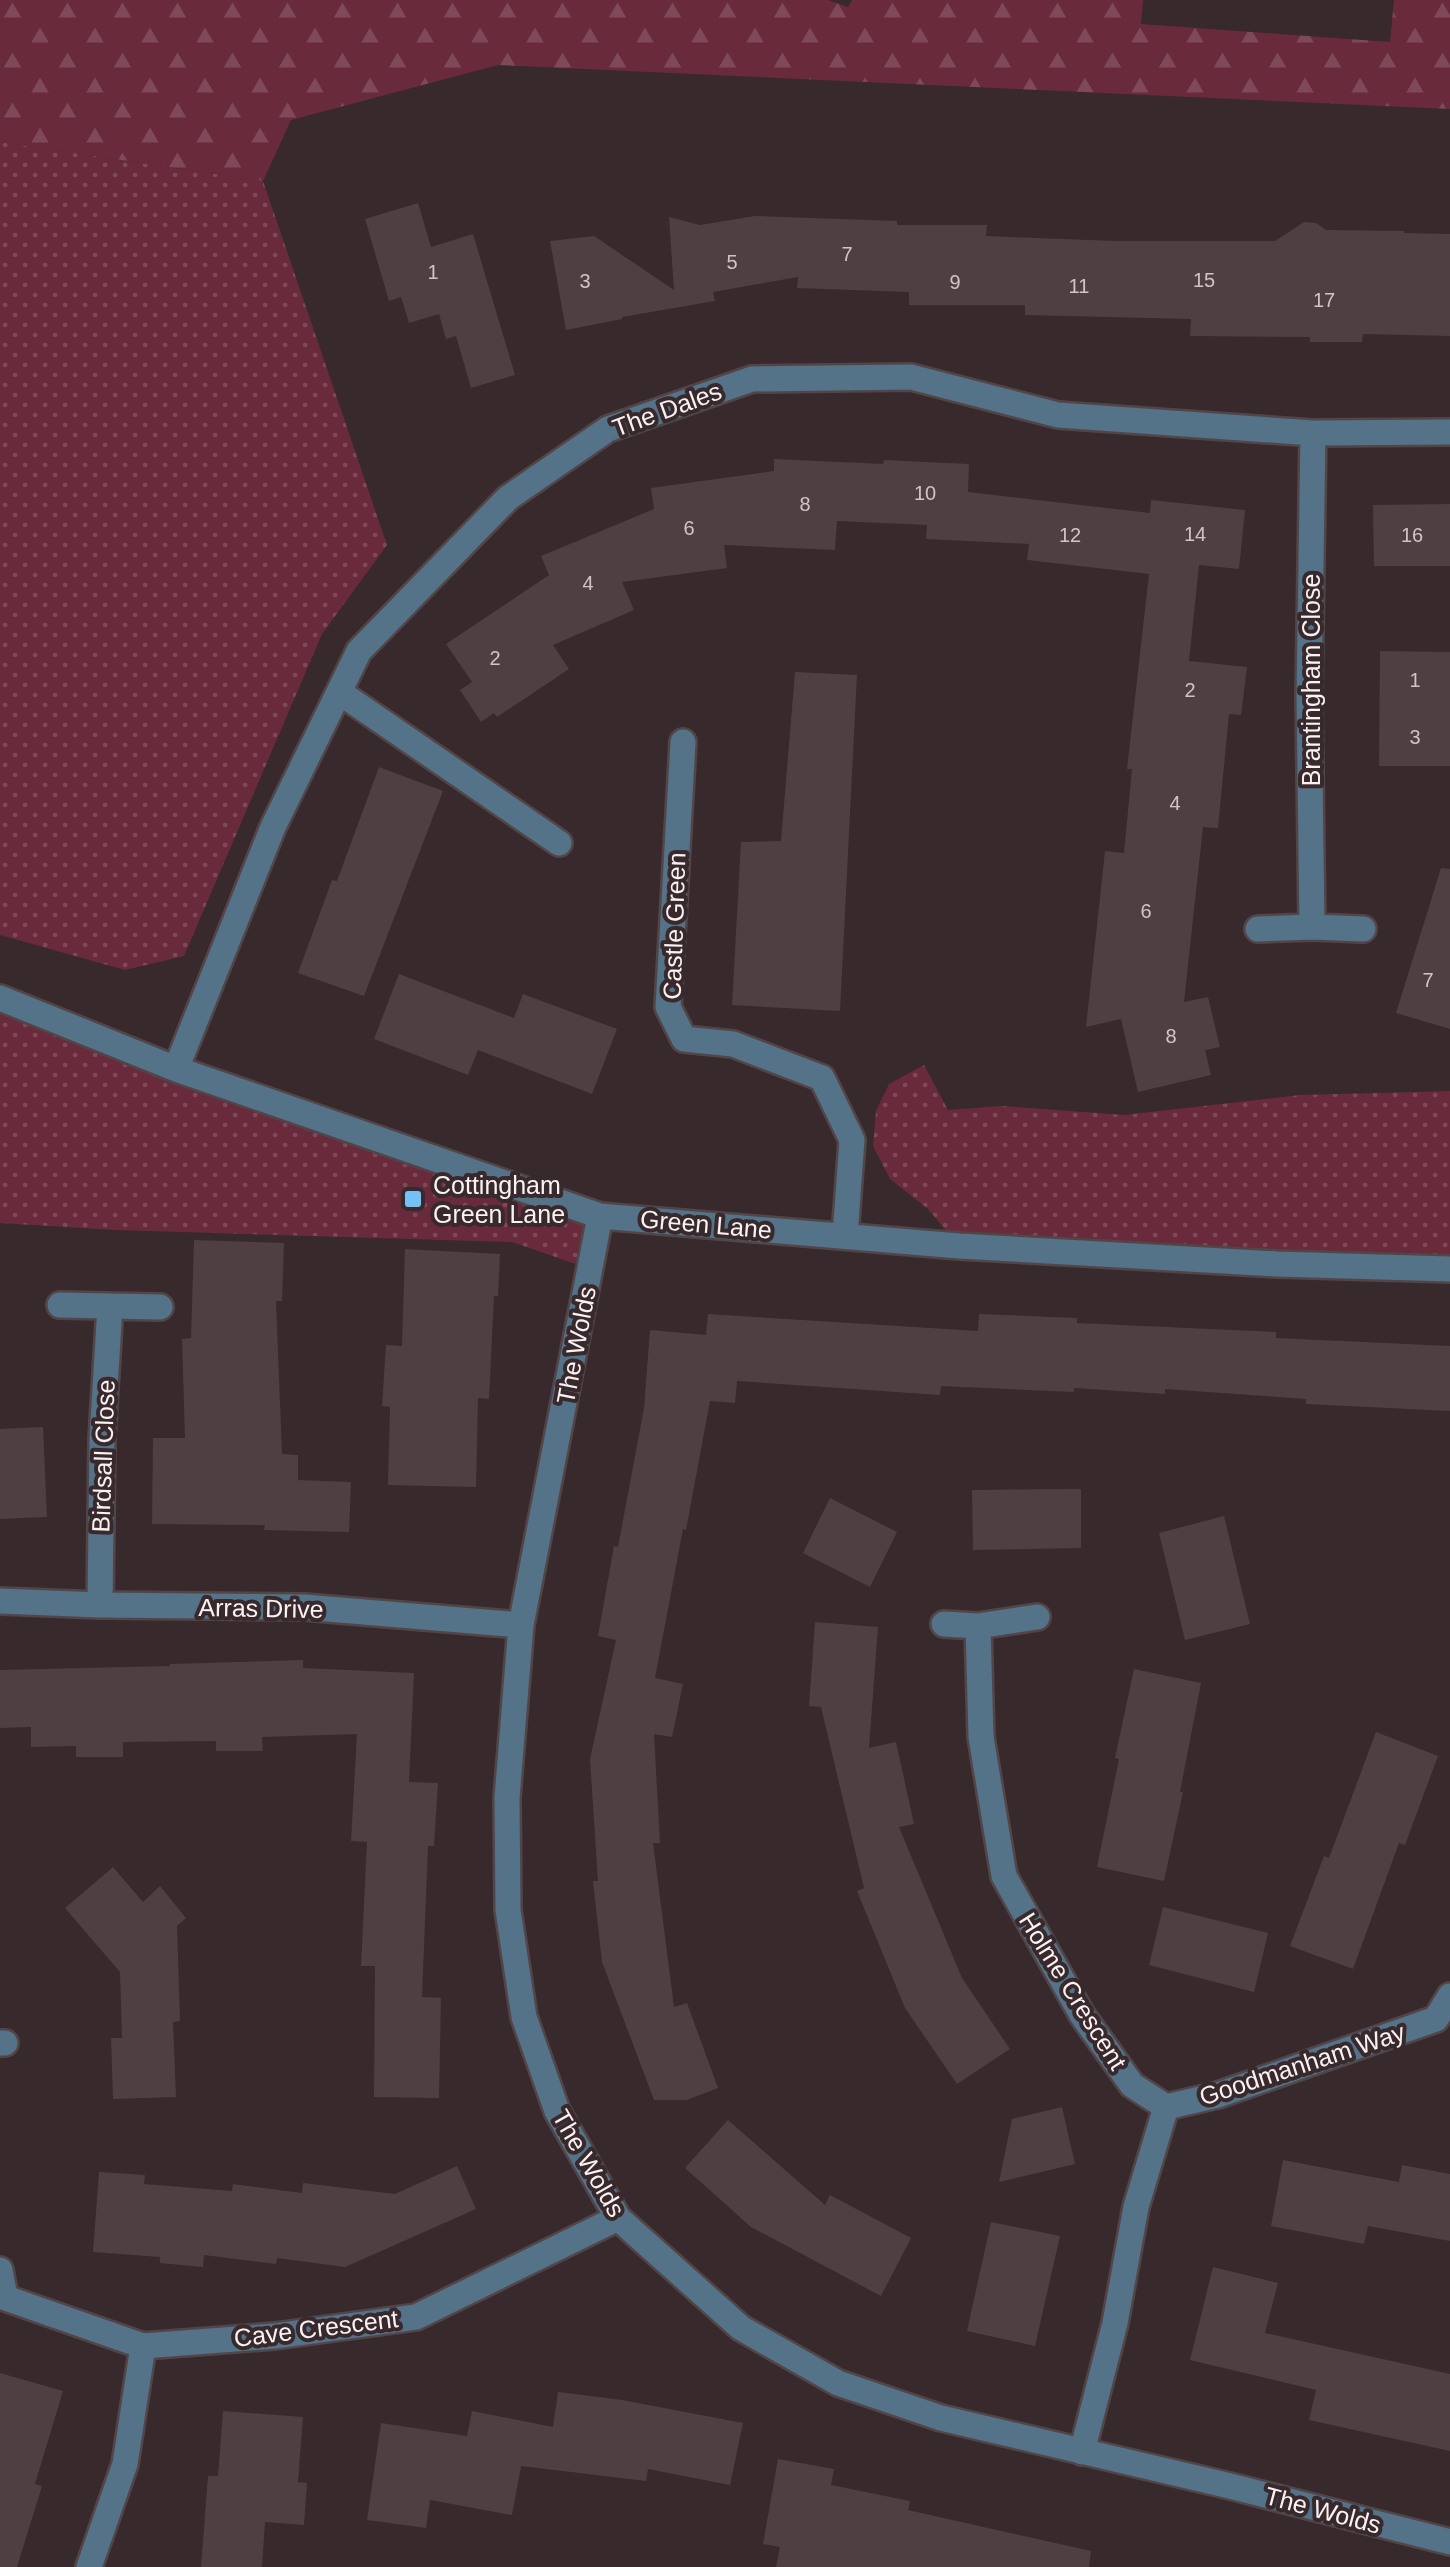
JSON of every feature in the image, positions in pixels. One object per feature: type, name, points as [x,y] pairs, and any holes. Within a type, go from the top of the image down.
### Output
[{"type":"street","name":"The Dales","points":[[176,1069],[274,827],[359,652],[508,498],[608,429],[752,379],[911,377],[1058,415],[1313,432],[1450,432]]},
{"type":"street","name":"Brantingham Close","points":[[1312,927],[1309,696],[1313,432]]},
{"type":"street","points":[[339,692],[559,843]]},
{"type":"street","name":"Castle Green","points":[[683,742],[668,1006],[684,1039],[733,1044],[822,1078],[852,1140],[845,1236]]},
{"type":"street","points":[[1258,929],[1363,929]]},
{"type":"street","name":"Green Lane","points":[[0,998],[176,1069],[600,1216],[959,1246],[1257,1263],[1450,1269]]},
{"type":"street","name":"The Wolds","points":[[600,1216],[521,1626],[507,1798],[508,1910],[524,2017],[557,2111],[618,2218],[740,2328],[838,2383],[941,2418],[1450,2542]]},
{"type":"street","points":[[60,1305],[160,1308]]},
{"type":"street","name":"Birdsall Close","points":[[100,1606],[102,1438],[110,1306]]},
{"type":"street","name":"Arras Drive","points":[[0,1601],[304,1608],[521,1626]]},
{"type":"street","points":[[944,1624],[978,1626],[1037,1617]]},
{"type":"street","name":"Holme Crescent","points":[[978,1626],[981,1737],[1004,1876],[1082,2016],[1132,2085],[1166,2107]]},
{"type":"street","name":"Goodmanham Way","points":[[1166,2107],[1236,2089],[1445,2017]]},
{"type":"street","points":[[1082,2452],[1115,2323],[1136,2207],[1166,2107]]},
{"type":"street","name":"Cave Crescent","points":[[2,2296],[142,2346],[275,2336],[416,2317],[618,2218]]},
{"type":"street","points":[[0,2270],[2,2296]]},
{"type":"street","points":[[88,2567],[125,2464],[142,2346]]},
{"type":"green space","points":[[0,0],[828,0],[848,7],[852,0],[1143,0],[1141,24],[1390,42],[1394,0],[1450,0],[1450,109],[498,65],[291,120],[263,181],[0,142]]},
{"type":"green space","points":[[0,142],[263,181],[387,545],[322,634],[184,956],[125,970],[0,935]]},
{"type":"green space","points":[[0,998],[600,1216],[590,1269],[512,1242],[0,1223]]},
{"type":"green space","points":[[924,1065],[948,1110],[1002,1106],[1124,1115],[1300,1095],[1450,1091],[1450,1269],[959,1246],[928,1209],[890,1179],[873,1146],[876,1111],[889,1084]]},
{"type":"building","points":[[418,203],[431,247],[473,234],[515,375],[471,388],[456,336],[446,339],[439,314],[409,323],[401,297],[389,301],[365,219]]},
{"type":"building","points":[[755,216],[897,221],[897,225],[987,225],[986,236],[1116,241],[1275,241],[1304,222],[1316,223],[1326,230],[1450,234],[1450,336],[1363,334],[1362,342],[1310,342],[1310,337],[1190,336],[1191,319],[1025,315],[1025,305],[909,305],[909,292],[797,288],[798,277],[713,292],[715,301],[566,330],[550,241],[594,236],[674,290],[669,217],[700,225]]},
{"type":"building","points":[[774,459],[969,464],[968,492],[1150,513],[1151,500],[1245,510],[1239,569],[1199,565],[1189,661],[1247,667],[1241,715],[1229,714],[1218,828],[1203,827],[1184,1002],[1208,997],[1220,1047],[1205,1050],[1211,1075],[1138,1092],[1121,1019],[1086,1027],[1105,851],[1124,853],[1132,769],[1127,769],[1149,574],[1027,560],[1029,544],[926,539],[927,525],[837,521],[835,550],[724,545],[727,568],[622,582],[634,610],[553,645],[569,669],[497,717],[494,713],[481,722],[460,690],[472,682],[446,644],[549,575],[541,556],[654,509],[651,488],[774,471]]},
{"type":"building","points":[[1450,504],[1450,566],[1374,566],[1373,505]]},
{"type":"building","points":[[1380,651],[1450,652],[1450,766],[1379,766]]},
{"type":"building","points":[[795,672],[857,675],[840,1011],[732,1005],[741,842],[781,841]]},
{"type":"building","points":[[379,767],[443,791],[364,996],[298,973]]},
{"type":"building","points":[[1441,868],[1450,869],[1450,1029],[1396,1013]]},
{"type":"building","points":[[399,974],[514,1018],[523,994],[617,1029],[592,1094],[478,1050],[468,1075],[374,1039]]},
{"type":"building","points":[[194,1240],[284,1243],[282,1301],[276,1301],[282,1454],[298,1455],[298,1480],[351,1482],[349,1532],[264,1530],[265,1525],[152,1524],[153,1438],[185,1438],[182,1339],[191,1338]]},
{"type":"building","points":[[405,1249],[500,1254],[489,1399],[478,1398],[476,1487],[388,1485],[390,1407],[382,1406],[386,1345],[402,1346]]},
{"type":"building","points":[[708,1314],[978,1331],[979,1314],[1077,1318],[1077,1323],[1276,1332],[1276,1338],[1450,1346],[1450,1411],[1306,1404],[1306,1399],[1165,1389],[1165,1394],[941,1386],[940,1395],[737,1381],[735,1403],[710,1401],[655,1678],[683,1684],[672,1737],[654,1734],[660,1843],[653,1843],[674,2007],[687,2003],[718,2088],[687,2100],[654,2100],[602,1962],[593,1881],[598,1881],[590,1759],[616,1640],[598,1636],[644,1408],[650,1330],[706,1335]]},
{"type":"building","points":[[43,1427],[47,1517],[0,1519],[0,1429]]},
{"type":"building","points":[[1081,1489],[1081,1548],[973,1550],[972,1490]]},
{"type":"building","points":[[830,1498],[897,1532],[870,1587],[803,1553]]},
{"type":"building","points":[[1224,1516],[1250,1624],[1185,1640],[1159,1533]]},
{"type":"building","points":[[815,1622],[878,1627],[869,1748],[896,1742],[914,1824],[899,1827],[962,1978],[1010,2049],[957,2084],[905,2008],[857,1891],[864,1888],[821,1707],[809,1706]]},
{"type":"building","points":[[303,1660],[303,1668],[414,1673],[409,1782],[438,1783],[434,1846],[428,1846],[422,1997],[441,1998],[439,2098],[374,2097],[375,1966],[361,1966],[367,1842],[351,1841],[357,1734],[262,1737],[263,1751],[216,1751],[216,1741],[123,1742],[123,1757],[76,1757],[76,1746],[31,1747],[31,1727],[0,1728],[0,1670]]},
{"type":"building","points":[[1134,1669],[1201,1683],[1164,1881],[1097,1867]]},
{"type":"building","points":[[1376,1732],[1438,1756],[1405,1845],[1399,1843],[1353,1969],[1290,1946],[1324,1856],[1329,1858]]},
{"type":"building","points":[[113,1867],[143,1902],[160,1886],[186,1918],[177,1926],[180,2021],[173,2022],[176,2097],[113,2099],[111,2038],[122,2038],[120,1972],[65,1908]]},
{"type":"building","points":[[1163,1907],[1268,1933],[1254,1992],[1149,1965]]},
{"type":"building","points":[[1062,2107],[1075,2164],[999,2182],[1012,2119]]},
{"type":"building","points":[[728,2120],[825,2205],[830,2195],[911,2238],[881,2296],[751,2227],[685,2168]]},
{"type":"building","points":[[1283,2160],[1399,2182],[1402,2165],[1450,2174],[1450,2241],[1368,2226],[1364,2244],[1271,2226]]},
{"type":"building","points":[[457,2166],[476,2209],[345,2267],[277,2258],[276,2264],[204,2255],[203,2267],[160,2263],[160,2257],[93,2252],[99,2172],[145,2175],[144,2184],[232,2191],[233,2184],[302,2193],[303,2183],[395,2194]]},
{"type":"building","points":[[991,2222],[1060,2236],[1035,2346],[967,2331]]},
{"type":"building","points":[[1213,2267],[1278,2283],[1265,2333],[1450,2374],[1450,2451],[1309,2420],[1316,2390],[1190,2360]]},
{"type":"building","points":[[0,2373],[63,2391],[35,2484],[42,2486],[17,2567],[0,2567]]},
{"type":"building","points":[[558,2392],[743,2423],[730,2485],[648,2469],[646,2481],[521,2466],[512,2515],[430,2500],[426,2528],[367,2520],[381,2423],[467,2436],[472,2411],[553,2427]]},
{"type":"building","points":[[223,2411],[303,2417],[298,2482],[307,2483],[304,2525],[265,2522],[262,2567],[201,2567],[208,2476],[218,2476]]},
{"type":"building","points":[[778,2459],[834,2469],[831,2485],[910,2501],[908,2510],[1091,2551],[1089,2567],[776,2567],[780,2547],[763,2544]]},
{"type":"place","name":"Cottingham Green Lane","points":[[413,1199]]}]
